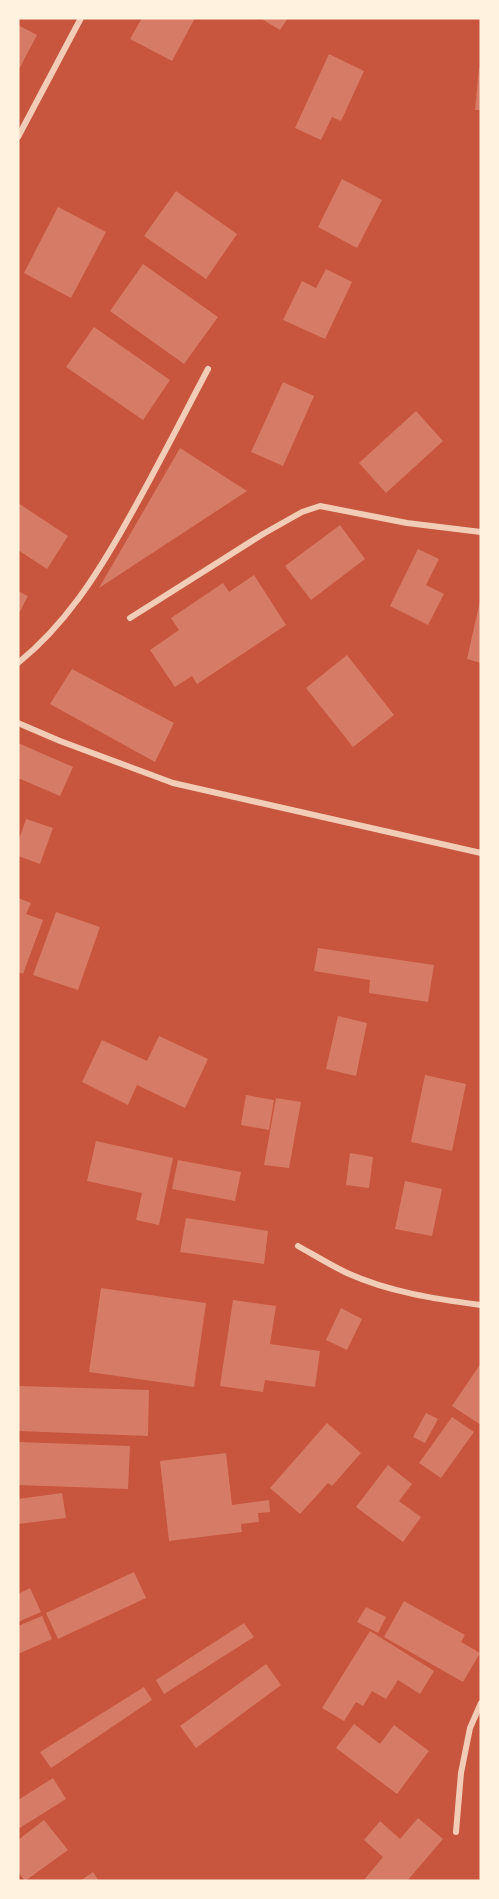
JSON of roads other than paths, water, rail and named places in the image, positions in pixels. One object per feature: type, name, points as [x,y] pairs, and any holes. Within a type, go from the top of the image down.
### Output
[{"type":"street","points":[[18,137],[81,18]]},
{"type":"street","points":[[18,663],[37,647],[74,607],[108,556],[208,369]]},
{"type":"street","points":[[130,618],[263,534],[302,512],[320,506],[407,523],[481,532]]},
{"type":"street","points":[[18,723],[173,783],[481,853]]},
{"type":"street","points":[[298,1246],[346,1273],[390,1289],[481,1305]]},
{"type":"street","points":[[456,1832],[463,1762],[470,1728],[481,1703]]}]
